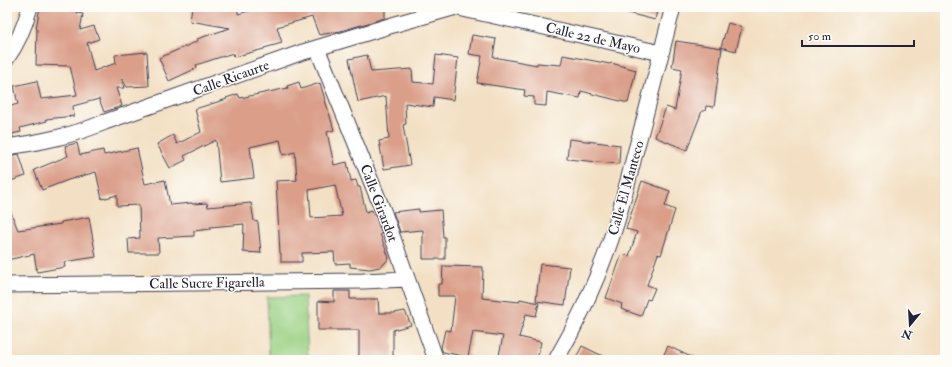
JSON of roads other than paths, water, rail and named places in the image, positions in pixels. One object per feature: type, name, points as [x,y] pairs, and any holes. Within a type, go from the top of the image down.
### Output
[{"type":"street","points":[[7,58],[20,35],[27,19],[30,7]]},
{"type":"street","name":"Calle 22 de Mayo","points":[[455,7],[516,14],[662,53]]},
{"type":"street","name":"Calle Ricaurte","points":[[7,147],[42,141],[85,130],[317,48],[455,7]]},
{"type":"street","name":"Calle El Manteco","points":[[556,360],[582,310],[608,249],[649,106],[673,7]]},
{"type":"street","name":"Calle Girardot","points":[[317,48],[384,213],[436,360]]},
{"type":"street","name":"Calle Sucre Figarella","points":[[7,285],[363,281],[407,279]]}]
